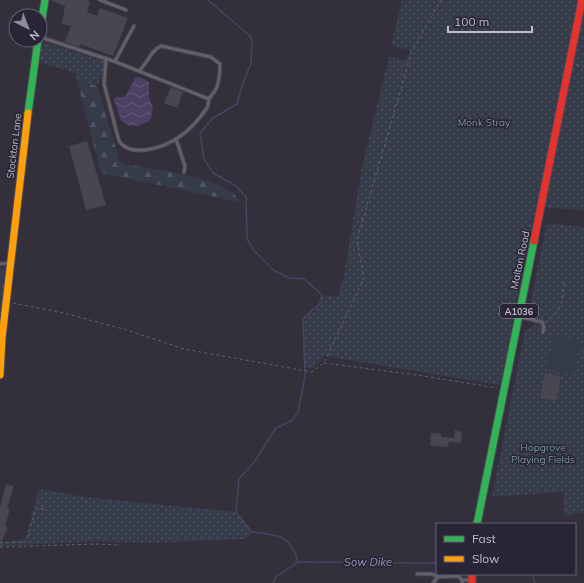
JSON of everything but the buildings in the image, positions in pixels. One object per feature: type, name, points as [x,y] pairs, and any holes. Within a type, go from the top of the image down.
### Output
[{"type":"main road","name":"Malton Road","points":[[477,523],[582,0]]},
{"type":"main road","name":"Stockton Lane","points":[[0,374],[27,124],[37,48]]},
{"type":"lane","points":[[100,0],[126,10]]},
{"type":"lane","points":[[115,61],[134,26]]},
{"type":"lane","points":[[48,40],[115,61],[209,99]]},
{"type":"lane","points":[[106,58],[104,84],[117,134],[122,145],[137,150],[146,150],[176,139],[188,130],[208,106],[209,99],[216,90],[220,64],[211,56],[161,46],[154,51],[139,71]]},
{"type":"lane","points":[[176,139],[185,166],[184,172]]},
{"type":"lane","points":[[0,264],[12,263]]},
{"type":"lane","points":[[518,316],[535,320],[543,324],[544,332]]},
{"type":"lane","points":[[417,574],[432,574],[438,577],[458,576],[462,582],[472,579]]},
{"type":"lane","points":[[433,583],[438,577]]},
{"type":"path","points":[[7,302],[78,317],[127,330],[184,349],[312,372],[324,363],[364,278],[357,240],[412,51],[441,0]]},
{"type":"path","points":[[569,63],[584,66]]},
{"type":"path","points":[[543,324],[559,311],[564,281]]},
{"type":"path","points":[[324,363],[424,376],[499,389]]},
{"type":"path","points":[[0,543],[25,542],[36,508],[45,509]]},
{"type":"path","points":[[0,548],[97,544],[120,545]]},
{"type":"green space","name":"Monk Stray","points":[[402,0],[584,0],[584,210],[536,207],[500,385],[325,356],[314,368],[305,368],[303,319],[320,303],[322,295],[338,297],[344,276],[362,167],[389,57],[406,60],[410,50],[391,46]]},
{"type":"green space","points":[[48,44],[109,63],[97,86],[77,80],[75,73],[39,62],[42,48],[48,48]]},
{"type":"green space","points":[[77,80],[97,86],[120,162],[188,176],[221,186],[233,193],[240,202],[101,173]]},
{"type":"green space","name":"Hopgrove Playing Fields","points":[[547,223],[584,227],[584,513],[564,515],[563,492],[492,497],[525,330],[533,327],[537,315],[530,306]]},
{"type":"green space","points":[[7,267],[0,331],[0,268]]},
{"type":"green space","points":[[553,335],[581,341],[574,374],[547,369]]},
{"type":"green space","points":[[39,489],[85,497],[236,512],[252,532],[245,539],[145,543],[100,541],[0,546],[0,542],[25,540]]},
{"type":"water","points":[[139,77],[149,82],[149,97],[153,108],[150,121],[137,126],[127,125],[121,120],[114,100],[115,97],[125,97],[135,78]]},
{"type":"waterway","points":[[208,0],[251,37],[252,41],[251,63],[237,104],[213,118],[200,133],[204,159],[213,173],[236,186],[246,197],[247,239],[253,249],[273,270],[289,278],[304,279],[322,295],[320,303],[303,319],[305,377],[298,412],[291,421],[276,428],[255,461],[239,479],[236,512],[252,532],[276,536],[287,541],[295,553],[298,562],[276,577],[273,583]]},
{"type":"waterway","name":"Sow Dike","points":[[299,562],[436,563]]},
{"type":"waterway","name":"Sow Dike","points":[[532,575],[535,583]]},
{"type":"traffic: fast","points":[[44,8],[45,0]]},
{"type":"traffic: fast","points":[[28,113],[37,48]]},
{"type":"traffic: fast","points":[[477,523],[534,241]]},
{"type":"traffic: slow","points":[[0,375],[2,338],[28,113]]},
{"type":"traffic: jam","points":[[534,241],[582,0]]},
{"type":"traffic: jam","points":[[472,575],[472,583]]}]
